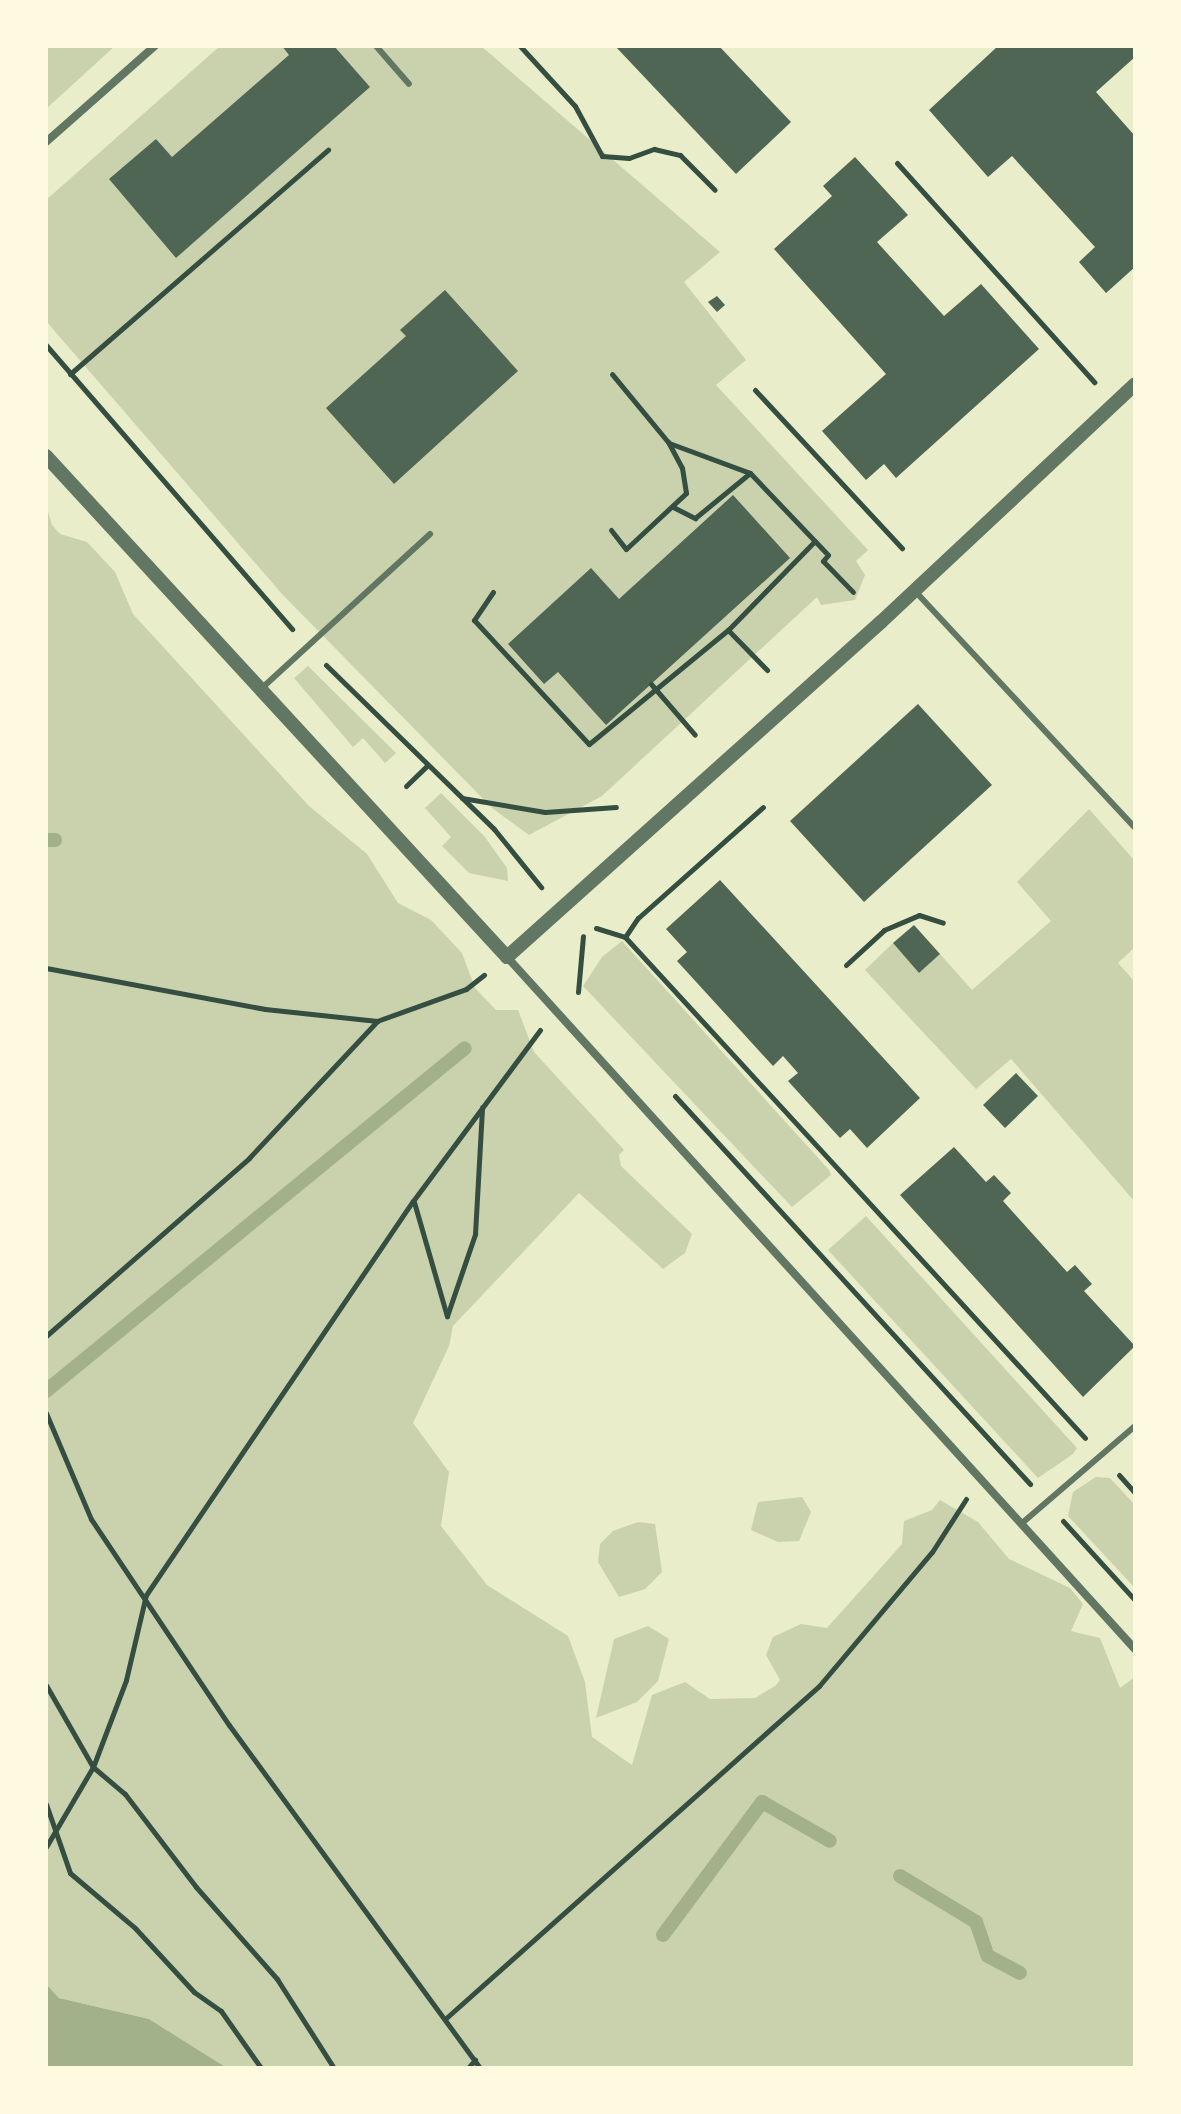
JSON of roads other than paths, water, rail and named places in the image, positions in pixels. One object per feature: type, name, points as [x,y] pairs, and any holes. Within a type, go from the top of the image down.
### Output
[{"type":"street","points":[[46,142],[155,46]]},
{"type":"street","points":[[507,957],[914,590],[1135,384]]},
{"type":"street","points":[[46,456],[507,957],[1135,1649]]},
{"type":"lane","points":[[376,46],[409,84]]},
{"type":"lane","points":[[259,691],[430,534]]},
{"type":"lane","points":[[914,590],[1135,828]]},
{"type":"lane","points":[[1021,1524],[1135,1426]]},
{"type":"waterway","points":[[46,840],[55,840]]},
{"type":"waterway","points":[[46,1391],[465,1048]]},
{"type":"waterway","points":[[663,1935],[762,1802],[830,1841]]},
{"type":"waterway","points":[[900,1876],[976,1922],[988,1956],[1020,1973]]}]
